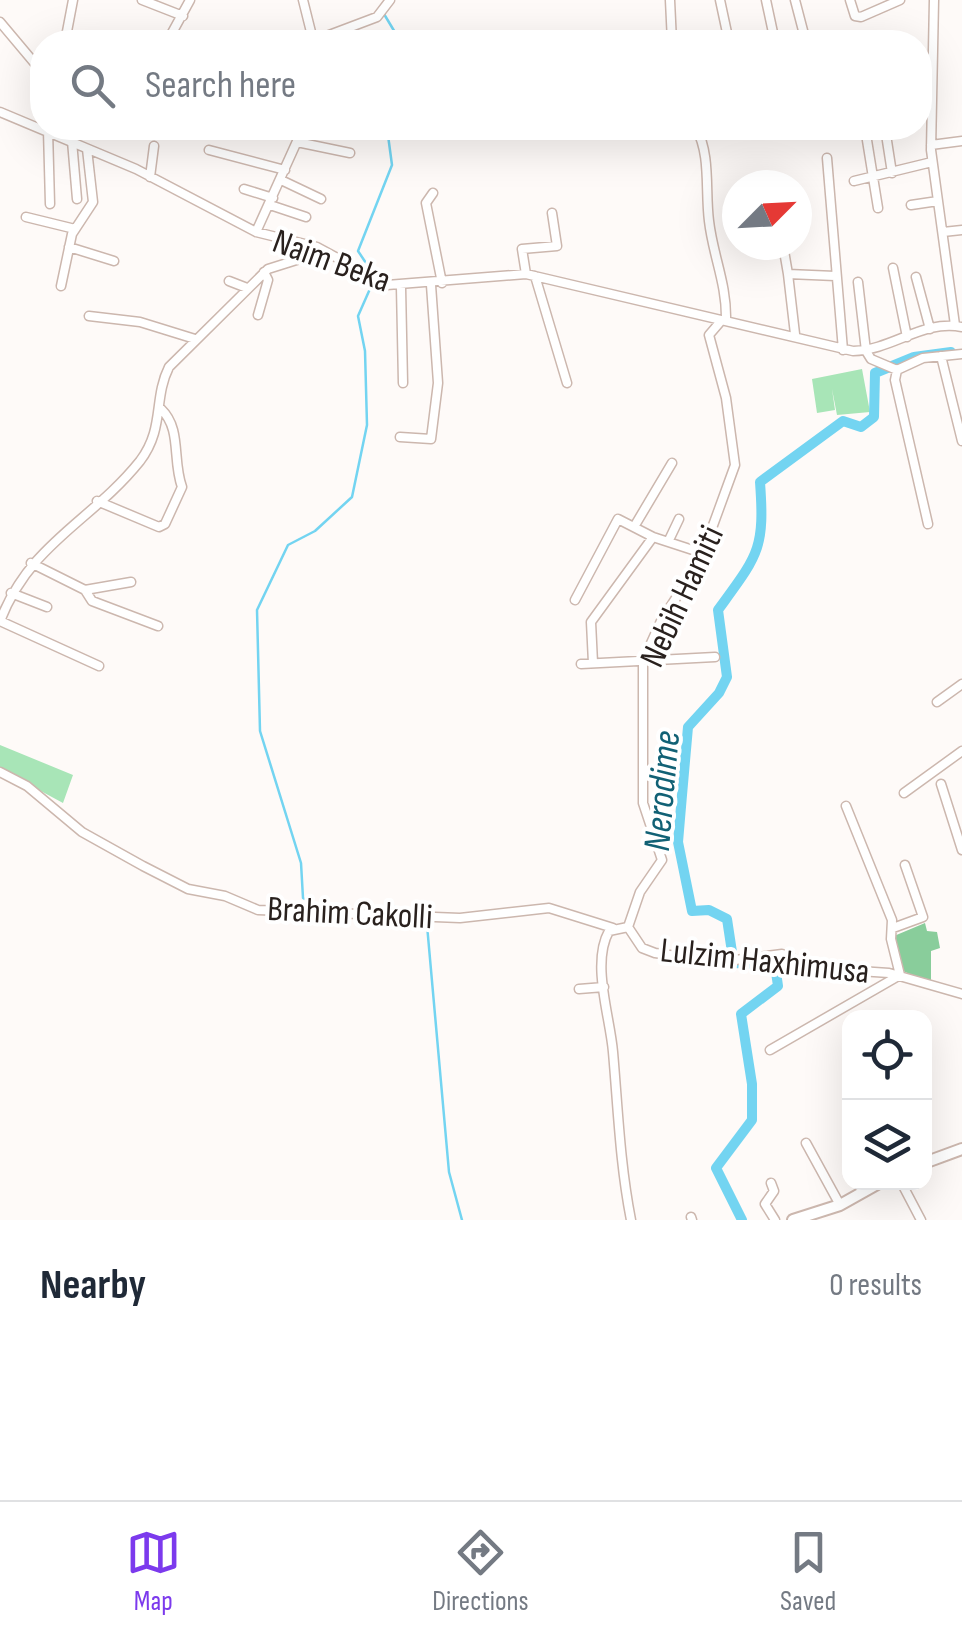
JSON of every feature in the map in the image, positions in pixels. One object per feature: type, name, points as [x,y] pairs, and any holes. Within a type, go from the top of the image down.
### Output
[{"type":"main road","points":[[932,1160],[962,1149]]},
{"type":"main road","points":[[793,1220],[819,1216],[867,1190]]},
{"type":"street","points":[[68,30],[73,0]]},
{"type":"street","points":[[142,0],[182,16]]},
{"type":"street","points":[[174,30],[190,0]]},
{"type":"street","points":[[303,0],[310,30]]},
{"type":"street","points":[[346,30],[382,12],[390,0]]},
{"type":"street","points":[[670,0],[671,30]]},
{"type":"street","points":[[720,0],[726,30]]},
{"type":"street","points":[[766,0],[773,30]]},
{"type":"street","points":[[796,0],[803,30]]},
{"type":"street","points":[[850,0],[855,16],[861,18],[900,0]]},
{"type":"street","points":[[932,97],[934,0]]},
{"type":"street","points":[[0,22],[30,58]]},
{"type":"street","name":"Naim Beka","points":[[0,112],[30,123]]},
{"type":"street","points":[[48,140],[50,204]]},
{"type":"street","name":"Naim Beka","points":[[69,140],[256,232],[322,252],[387,285],[402,287],[530,275],[795,334],[842,350],[866,351],[907,337],[920,328],[959,326]]},
{"type":"street","points":[[699,140],[709,224],[724,277],[724,321]]},
{"type":"street","points":[[867,140],[878,208]]},
{"type":"street","points":[[886,140],[892,172]]},
{"type":"street","points":[[931,140],[959,326]]},
{"type":"street","points":[[931,145],[962,141]]},
{"type":"street","points":[[72,142],[77,198]]},
{"type":"street","points":[[256,232],[297,142],[350,152]]},
{"type":"street","points":[[150,177],[154,146]]},
{"type":"street","points":[[61,286],[69,247],[93,202],[87,149]]},
{"type":"street","points":[[209,150],[285,170]]},
{"type":"street","points":[[827,158],[842,350]]},
{"type":"street","points":[[854,181],[932,162]]},
{"type":"street","points":[[280,180],[321,199]]},
{"type":"street","points":[[244,190],[306,217]]},
{"type":"street","points":[[433,194],[426,203],[442,283]]},
{"type":"street","points":[[911,205],[938,202]]},
{"type":"street","points":[[552,213],[557,246],[522,249],[567,383]]},
{"type":"street","points":[[26,218],[76,229]]},
{"type":"street","points":[[943,232],[962,230]]},
{"type":"street","points":[[69,247],[114,261]]},
{"type":"street","points":[[99,666],[0,621],[11,594],[31,562],[142,458],[159,425],[162,380],[194,339],[264,272],[288,260],[322,252]]},
{"type":"street","points":[[786,260],[795,334]]},
{"type":"street","points":[[892,268],[907,337]]},
{"type":"street","points":[[258,316],[268,280],[264,272]]},
{"type":"street","points":[[788,274],[835,276]]},
{"type":"street","points":[[916,277],[930,329]]},
{"type":"street","points":[[229,281],[248,288]]},
{"type":"street","points":[[858,282],[866,351],[889,367],[928,524]]},
{"type":"street","points":[[400,438],[431,439],[438,382],[431,284]]},
{"type":"street","points":[[402,287],[403,383]]},
{"type":"street","points":[[89,316],[140,322],[194,339]]},
{"type":"street","name":"Nebih Hamiti","points":[[628,927],[640,892],[662,860],[642,803],[643,660],[702,553],[734,466],[726,398],[709,335],[724,321]]},
{"type":"street","points":[[889,367],[962,354]]},
{"type":"street","points":[[941,356],[962,441]]},
{"type":"street","points":[[97,501],[159,527],[165,524],[182,487],[174,466],[174,426],[161,409]]},
{"type":"street","points":[[634,527],[672,463]]},
{"type":"street","points":[[669,540],[679,519]]},
{"type":"street","points":[[576,600],[616,520],[702,553]]},
{"type":"street","points":[[593,663],[591,622],[653,537]]},
{"type":"street","points":[[31,562],[85,590],[92,601],[158,626]]},
{"type":"street","points":[[85,590],[132,582]]},
{"type":"street","points":[[11,594],[47,607]]},
{"type":"street","points":[[581,664],[715,657]]},
{"type":"street","points":[[938,702],[962,684]]},
{"type":"street","points":[[904,793],[962,751]]},
{"type":"street","name":"Brahim Cakolli","points":[[0,772],[26,786],[82,832],[188,889],[225,896],[258,910],[364,918],[404,914],[460,918],[549,908],[613,928]]},
{"type":"street","points":[[941,784],[962,850]]},
{"type":"street","points":[[846,806],[892,928],[900,975],[929,988],[962,994]]},
{"type":"street","points":[[892,928],[923,916],[906,866]]},
{"type":"street","name":"Lulzim Haxhimusa","points":[[631,1220],[614,1100],[604,988],[604,944],[613,928],[628,927],[642,948],[655,953],[720,962],[782,954],[815,968],[900,975]]},
{"type":"street","name":"Lulzim Haxhimusa","points":[[770,1050],[900,975]]},
{"type":"street","points":[[579,989],[604,988]]},
{"type":"street","points":[[806,1143],[840,1205]]},
{"type":"street","points":[[771,1183],[774,1191],[765,1204],[775,1220]]},
{"type":"street","points":[[905,1190],[921,1220]]},
{"type":"green space","points":[[862,369],[870,412],[837,415],[832,389],[835,410],[817,413],[812,379]]},
{"type":"green space","points":[[0,745],[73,775],[63,803],[0,769]]},
{"type":"green space","points":[[925,923],[927,931],[937,932],[940,948],[931,951],[931,984],[901,970],[894,936]]},
{"type":"waterway","points":[[384,14],[394,30]]},
{"type":"waterway","points":[[374,275],[358,251],[392,165],[389,140]]},
{"type":"waterway","points":[[324,910],[303,898],[301,863],[260,731],[257,610],[288,545],[315,531],[352,497],[367,425],[365,351],[358,316],[373,282]]},
{"type":"waterway","name":"Nerodime","points":[[732,952],[727,919],[709,910],[692,911],[678,842],[688,727],[719,693],[727,677],[718,610],[756,551],[761,523],[760,482],[843,421],[861,427],[874,417],[875,373],[914,357],[951,352]]},
{"type":"waterway","points":[[366,911],[395,907],[406,913]]},
{"type":"waterway","points":[[418,919],[427,925],[449,1172],[462,1220]]},
{"type":"waterway","name":"Nerodime","points":[[733,963],[775,965],[778,986],[741,1014],[752,1084],[752,1120],[716,1168],[742,1220]]}]
